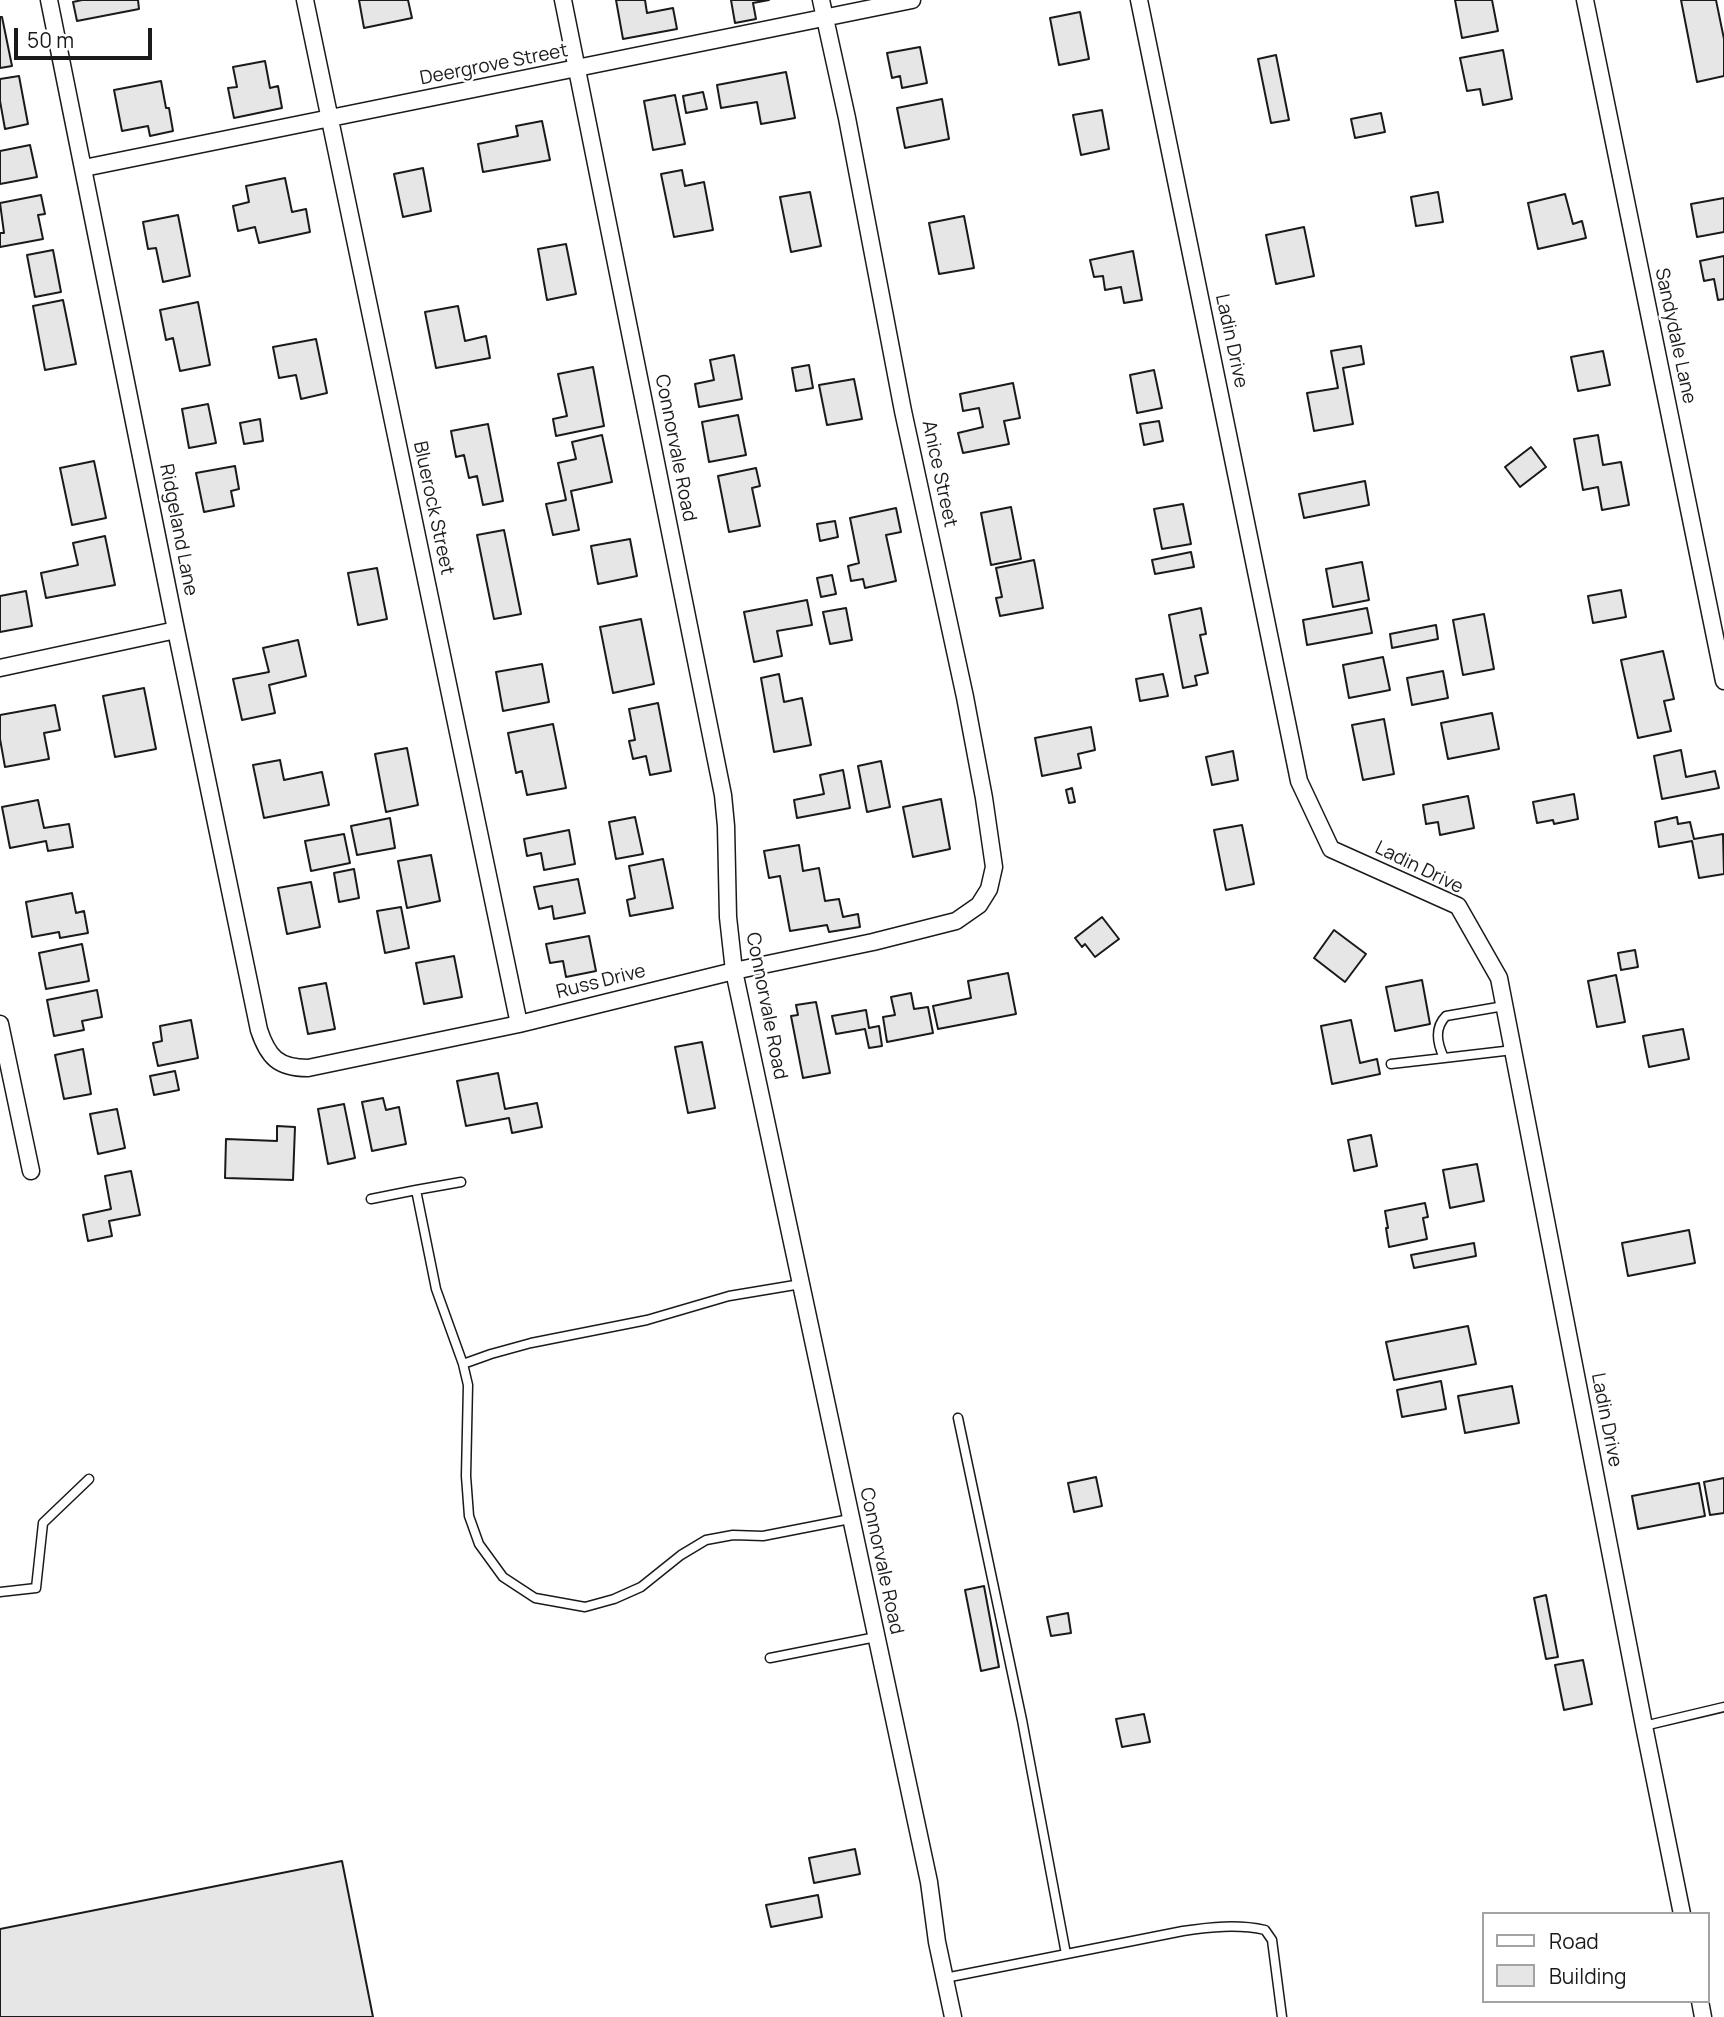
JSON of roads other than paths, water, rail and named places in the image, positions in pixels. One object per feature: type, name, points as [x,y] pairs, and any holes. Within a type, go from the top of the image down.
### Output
[{"type":"street","name":"Ridgeland Lane","points":[[49,0],[259,1030],[265,1048],[278,1062]]},
{"type":"street","name":"Bluerock Street","points":[[305,0],[519,1024]]},
{"type":"street","name":"Connorvale Road","points":[[563,0],[723,794],[727,917],[734,971],[929,1882],[937,1942],[953,2017]]},
{"type":"street","name":"Anice Street","points":[[821,0],[965,697],[994,867],[989,889],[979,905],[956,920],[934,926]]},
{"type":"street","name":"Deergrove Street","points":[[84,168],[912,0]]},
{"type":"street","name":"Ladin Drive","points":[[1139,0],[1299,780],[1331,849],[1458,906],[1499,978],[1682,1912]]},
{"type":"street","name":"Sandydale Lane","points":[[1585,0],[1724,681]]},
{"type":"street","points":[[0,668],[176,630]]},
{"type":"street","name":"Russ Drive","points":[[278,1062],[293,1068],[308,1068],[519,1024],[734,971],[873,942],[934,926]]},
{"type":"street","points":[[0,1024],[31,1171]]},
{"type":"lane","points":[[1444,1058],[1437,1040],[1441,1021],[1446,1016],[1504,1006]]},
{"type":"lane","points":[[1391,1065],[1513,1050]]},
{"type":"lane","points":[[371,1199],[461,1182]]},
{"type":"lane","points":[[416,1190],[436,1289],[468,1385],[466,1476],[469,1516],[479,1544],[503,1577],[535,1598],[585,1607],[642,1587],[681,1555],[706,1540],[733,1535],[763,1536],[850,1519]]},
{"type":"lane","points":[[463,1364],[531,1343],[647,1320],[729,1296],[801,1284]]},
{"type":"lane","points":[[958,1418],[1022,1720],[1066,1954]]},
{"type":"lane","points":[[0,1592],[36,1588],[43,1523],[89,1479]]},
{"type":"lane","points":[[770,1658],[876,1637]]},
{"type":"lane","points":[[1644,1726],[1724,1707]]},
{"type":"lane","points":[[945,1978],[1210,1927],[1250,1926],[1265,1930],[1272,1940],[1282,2017]]}]
